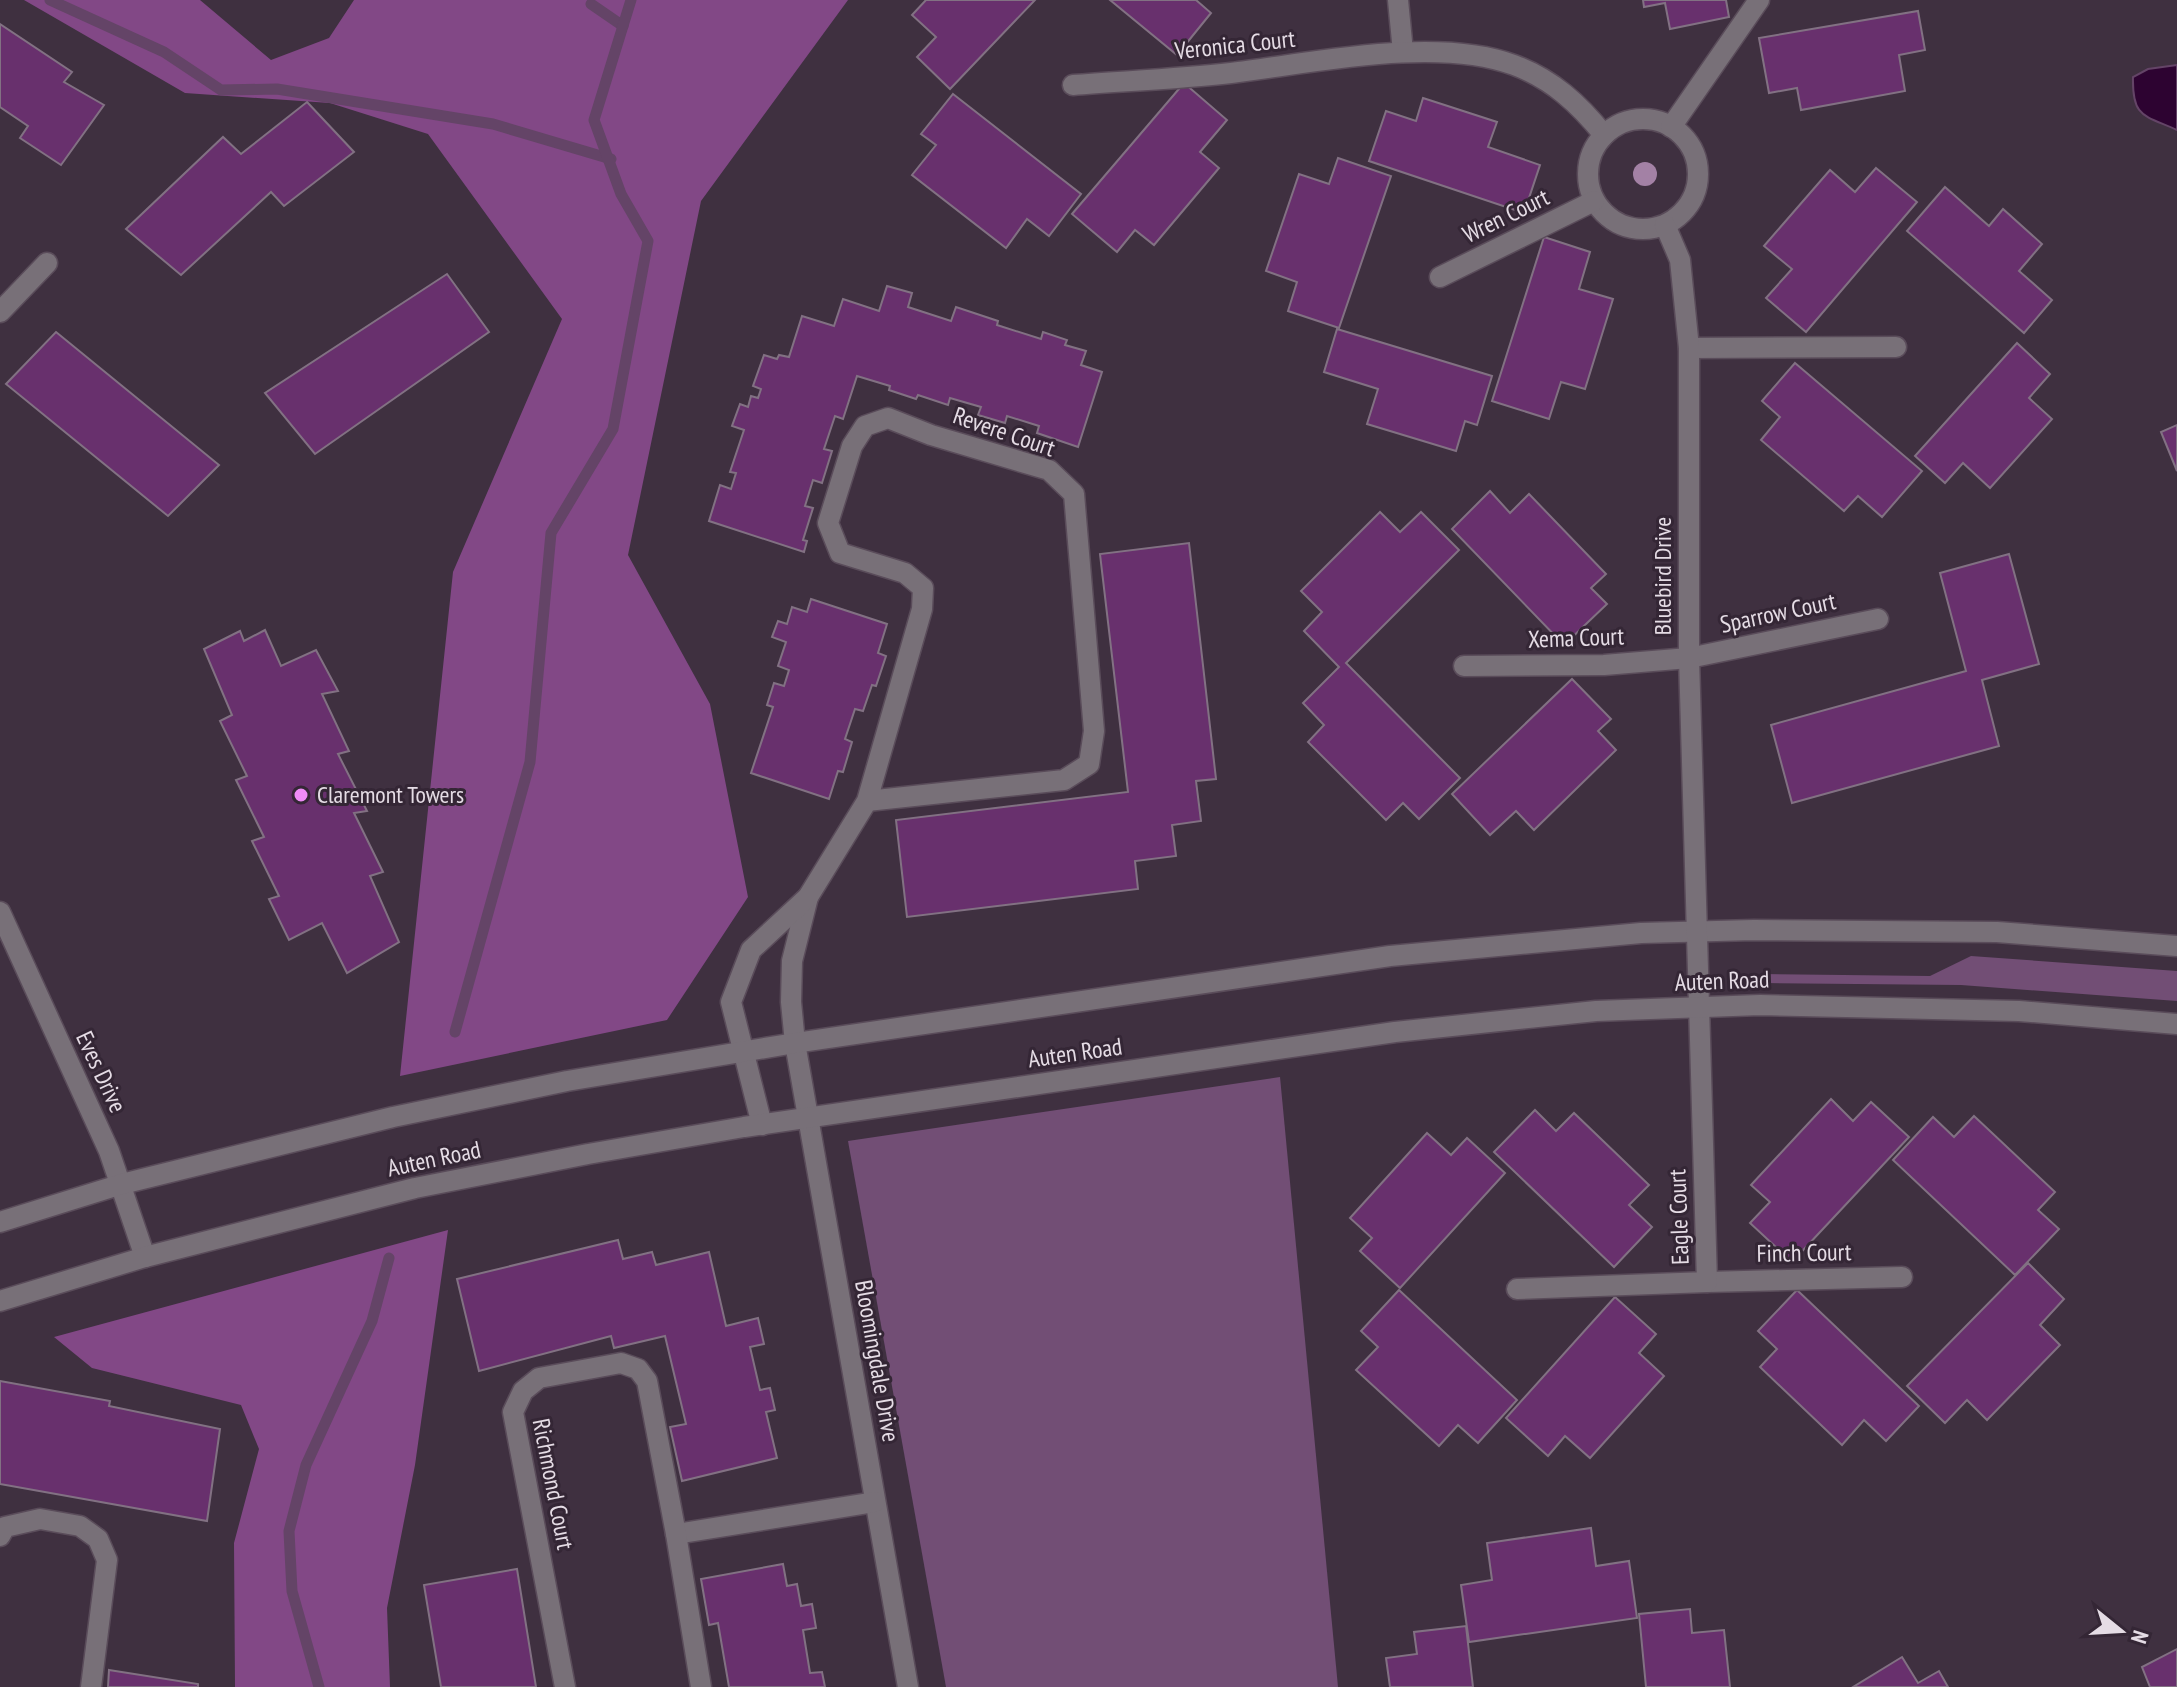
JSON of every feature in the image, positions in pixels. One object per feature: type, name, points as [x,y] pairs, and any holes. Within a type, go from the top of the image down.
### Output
[{"type":"street","points":[[1398,0],[1403,52],[1452,52],[1512,64],[1543,78],[1579,105],[1604,135]]},
{"type":"street","points":[[1671,127],[1759,0]]},
{"type":"street","name":"Veronica Court","points":[[1073,85],[1225,73],[1403,52]]},
{"type":"street","points":[[1636,119],[1654,120],[1671,127],[1684,138],[1693,152],[1697,177],[1691,202],[1680,216],[1650,229],[1625,226],[1605,214],[1594,201],[1588,184],[1588,166],[1593,150],[1604,135],[1636,119]]},
{"type":"street","name":"Wren Court","points":[[1440,277],[1594,201]]},
{"type":"street","name":"Bluebird Drive","points":[[1665,225],[1680,260],[1689,348],[1689,658],[1698,1007]]},
{"type":"street","points":[[0,312],[47,263]]},
{"type":"street","points":[[1689,348],[1896,347]]},
{"type":"street","name":"Revere Court","points":[[762,1125],[731,1002],[751,950],[808,897],[867,801],[922,609],[923,588],[905,573],[840,553],[828,523],[852,446],[865,426],[888,418],[931,435],[1049,470],[1074,494],[1094,731],[1089,764],[1064,780],[867,801]]},
{"type":"street","name":"Sparrow Court","points":[[1689,658],[1878,619]]},
{"type":"street","name":"Xema Court","points":[[1464,666],[1604,665],[1689,658]]},
{"type":"street","name":"Revere Court","points":[[795,1043],[791,1002],[792,961],[808,897]]},
{"type":"street","name":"Eves Drive","points":[[0,912],[122,1184],[145,1257]]},
{"type":"street","name":"Auten Road","points":[[0,1222],[122,1184],[393,1117],[567,1081],[795,1043],[1390,956],[1641,933],[1697,931],[1997,932],[2177,946]]},
{"type":"street","name":"Auten Road","points":[[0,1301],[145,1257],[415,1188],[588,1154],[762,1125],[1395,1032],[1596,1011],[1760,1005],[2019,1011],[2177,1024]]},
{"type":"street","name":"Eagle Court","points":[[1517,1289],[1707,1282],[1698,1007]]},
{"type":"street","name":"Bloomingdale Drive","points":[[795,1043],[908,1687]]},
{"type":"street","name":"Finch Court","points":[[1707,1282],[1902,1277]]},
{"type":"street","name":"Richmond Court","points":[[565,1687],[513,1412],[523,1391],[539,1378],[621,1363],[638,1369],[647,1381],[701,1687]]},
{"type":"street","points":[[676,1534],[875,1502]]},
{"type":"street","points":[[0,1536],[5,1527],[40,1519],[80,1526],[98,1539],[107,1560],[91,1687]]},
{"type":"shaded area","points":[[24,0],[200,0],[271,60],[329,38],[354,0],[848,0],[701,201],[628,555],[710,704],[748,897],[667,1020],[400,1076],[453,572],[562,319],[428,134],[330,103],[185,93]]},
{"type":"shaded area","points":[[2177,65],[2177,130],[2142,113],[2135,100],[2133,77],[2148,69]]},
{"type":"shaded area","points":[[1971,956],[2177,971],[2177,1001],[1961,985],[1764,983],[1759,977],[1761,974],[1930,976]]},
{"type":"shaded area","points":[[1280,1077],[1338,1687],[946,1687],[848,1141]]},
{"type":"shaded area","points":[[448,1230],[415,1465],[387,1608],[390,1687],[235,1687],[234,1543],[259,1449],[241,1405],[92,1368],[54,1337]]},
{"type":"building","points":[[926,0],[1035,0],[950,89],[917,57],[936,37],[912,15]]},
{"type":"building","points":[[1110,0],[1196,0],[1211,13],[1177,55]]},
{"type":"building","points":[[1643,0],[1726,0],[1729,17],[1670,29],[1665,3],[1644,7]]},
{"type":"building","points":[[1918,11],[1925,50],[1899,55],[1905,91],[1801,110],[1797,88],[1769,93],[1759,38]]},
{"type":"building","points":[[0,24],[72,72],[64,82],[104,105],[61,165],[20,138],[28,126],[0,107]]},
{"type":"building","points":[[1184,83],[1227,120],[1200,152],[1219,168],[1154,245],[1135,230],[1117,252],[1072,214]]},
{"type":"building","points":[[953,94],[1081,194],[1049,236],[1027,219],[1006,248],[912,175],[936,145],[921,134]]},
{"type":"building","points":[[1423,98],[1497,122],[1488,147],[1540,165],[1524,213],[1369,161],[1386,111],[1416,121]]},
{"type":"building","points":[[307,102],[354,152],[284,206],[271,192],[181,275],[126,229],[223,137],[241,154]]},
{"type":"building","points":[[1338,158],[1391,176],[1339,328],[1288,311],[1297,282],[1266,271],[1299,174],[1329,184]]},
{"type":"building","points":[[1876,168],[1917,202],[1806,332],[1766,298],[1792,269],[1764,246],[1830,170],[1855,192]]},
{"type":"building","points":[[1945,187],[1989,226],[2003,209],[2042,244],[2019,271],[2052,300],[2024,333],[1907,231]]},
{"type":"building","points":[[1544,237],[1590,252],[1579,289],[1613,299],[1585,389],[1561,382],[1549,419],[1492,401]]},
{"type":"building","points":[[447,274],[489,332],[315,454],[265,393]]},
{"type":"building","points":[[887,286],[912,293],[908,307],[951,321],[956,307],[998,321],[997,325],[1041,339],[1043,332],[1067,340],[1065,345],[1086,351],[1081,365],[1102,372],[1078,447],[1037,433],[1039,426],[1007,416],[1005,423],[978,415],[981,407],[950,398],[948,405],[918,395],[916,399],[889,390],[890,386],[857,376],[843,419],[835,416],[824,449],[832,451],[822,483],[813,480],[805,506],[813,508],[803,540],[807,541],[804,552],[709,521],[720,485],[731,489],[736,473],[730,472],[744,430],[732,426],[740,404],[748,407],[751,396],[758,398],[761,389],[753,386],[764,355],[777,359],[779,355],[789,357],[802,316],[834,326],[843,299],[879,311]]},
{"type":"building","points":[[1337,329],[1492,376],[1477,425],[1465,421],[1456,451],[1367,424],[1378,389],[1324,372]]},
{"type":"building","points":[[56,332],[219,465],[168,516],[6,384]]},
{"type":"building","points":[[2017,343],[2050,374],[2029,398],[2052,419],[1990,488],[1963,463],[1945,483],[1915,456]]},
{"type":"building","points":[[1795,363],[1922,471],[1882,517],[1858,496],[1844,511],[1761,440],[1780,417],[1762,401]]},
{"type":"building","points":[[2177,425],[2177,471],[2161,432]]},
{"type":"building","points":[[1490,491],[1510,513],[1529,494],[1606,574],[1591,588],[1607,604],[1564,645],[1452,529]]},
{"type":"building","points":[[1380,512],[1400,532],[1421,512],[1459,550],[1346,663],[1460,778],[1419,819],[1403,803],[1386,820],[1308,742],[1324,725],[1303,703],[1339,667],[1304,631],[1322,612],[1301,591]]},
{"type":"building","points":[[1189,543],[1216,779],[1196,781],[1201,821],[1172,825],[1176,856],[1135,861],[1138,889],[907,917],[896,820],[1128,792],[1100,554]]},
{"type":"building","points":[[2009,554],[2039,664],[1982,680],[1999,746],[1792,803],[1771,725],[1966,671],[1940,573]]},
{"type":"building","points":[[811,599],[887,624],[878,653],[886,656],[863,711],[855,709],[845,739],[852,742],[843,772],[838,771],[829,799],[751,773],[773,707],[767,705],[774,683],[784,686],[789,670],[778,666],[786,642],[772,637],[778,621],[787,624],[792,607],[807,612]]},
{"type":"building","name":"Claremont Towers","points":[[265,630],[281,666],[316,650],[338,691],[322,694],[349,751],[338,754],[367,811],[354,813],[383,872],[370,876],[399,942],[347,973],[322,923],[289,940],[269,899],[279,896],[252,841],[264,837],[236,780],[247,776],[220,721],[232,715],[204,649],[240,631],[244,641]]},
{"type":"building","points":[[1572,679],[1611,719],[1598,731],[1616,750],[1534,830],[1516,811],[1490,835],[1452,794]]},
{"type":"building","points":[[1831,1099],[1853,1121],[1871,1102],[1909,1137],[1792,1262],[1750,1223],[1770,1202],[1751,1185]]},
{"type":"building","points":[[1535,1110],[1556,1131],[1574,1113],[1649,1185],[1629,1205],[1652,1227],[1614,1267],[1494,1152]]},
{"type":"building","points":[[1974,1116],[2055,1192],[2038,1210],[2059,1229],[2015,1275],[1893,1160],[1933,1117],[1954,1137]]},
{"type":"building","points":[[1427,1133],[1451,1155],[1467,1138],[1505,1173],[1400,1288],[1360,1251],[1372,1238],[1350,1218]]},
{"type":"building","points":[[618,1240],[623,1259],[652,1252],[656,1265],[709,1252],[726,1326],[758,1318],[764,1344],[750,1347],[760,1390],[770,1388],[775,1410],[766,1412],[777,1458],[682,1481],[670,1427],[686,1424],[665,1336],[614,1348],[611,1336],[479,1371],[457,1279]]},
{"type":"building","points":[[2028,1263],[2064,1299],[2040,1325],[2060,1345],[1987,1420],[1967,1400],[1945,1423],[1907,1386]]},
{"type":"building","points":[[1399,1290],[1517,1400],[1478,1443],[1458,1425],[1439,1446],[1356,1370],[1378,1347],[1361,1331]]},
{"type":"building","points":[[1797,1290],[1919,1406],[1886,1441],[1864,1420],[1842,1445],[1760,1367],[1777,1349],[1758,1331]]},
{"type":"building","points":[[1615,1297],[1656,1334],[1639,1353],[1664,1376],[1590,1458],[1565,1436],[1548,1456],[1506,1418]]},
{"type":"building","points":[[0,1381],[110,1401],[109,1406],[220,1429],[207,1521],[0,1484]]},
{"type":"building","points":[[1591,1528],[1596,1566],[1629,1561],[1637,1618],[1469,1642],[1461,1585],[1492,1580],[1487,1543]]},
{"type":"building","points":[[783,1564],[787,1586],[797,1584],[801,1606],[812,1604],[816,1628],[803,1630],[810,1673],[822,1672],[825,1687],[729,1687],[718,1623],[709,1625],[701,1579]]},
{"type":"building","points":[[517,1569],[536,1687],[441,1687],[424,1585]]},
{"type":"building","points":[[1690,1609],[1692,1633],[1724,1630],[1730,1687],[1646,1687],[1639,1614]]},
{"type":"building","points":[[1466,1626],[1473,1687],[1390,1687],[1386,1658],[1417,1654],[1414,1632]]},
{"type":"building","points":[[2177,1649],[2177,1687],[2150,1687],[2142,1667]]},
{"type":"building","points":[[1902,1657],[1918,1683],[1939,1671],[1948,1687],[1853,1687]]},
{"type":"building","points":[[109,1670],[198,1684],[198,1687],[108,1687]]},
{"type":"waterway","points":[[50,0],[164,52],[221,90],[277,89],[493,124],[611,159]]},
{"type":"waterway","points":[[455,1032],[530,762],[551,533],[613,429],[648,241],[621,194],[594,120],[631,0]]},
{"type":"waterway","points":[[591,4],[623,26]]},
{"type":"waterway","points":[[319,1687],[292,1591],[289,1531],[306,1465],[372,1321],[389,1258]]},
{"type":"place","name":"Claremont Towers","points":[[301,795]]}]
